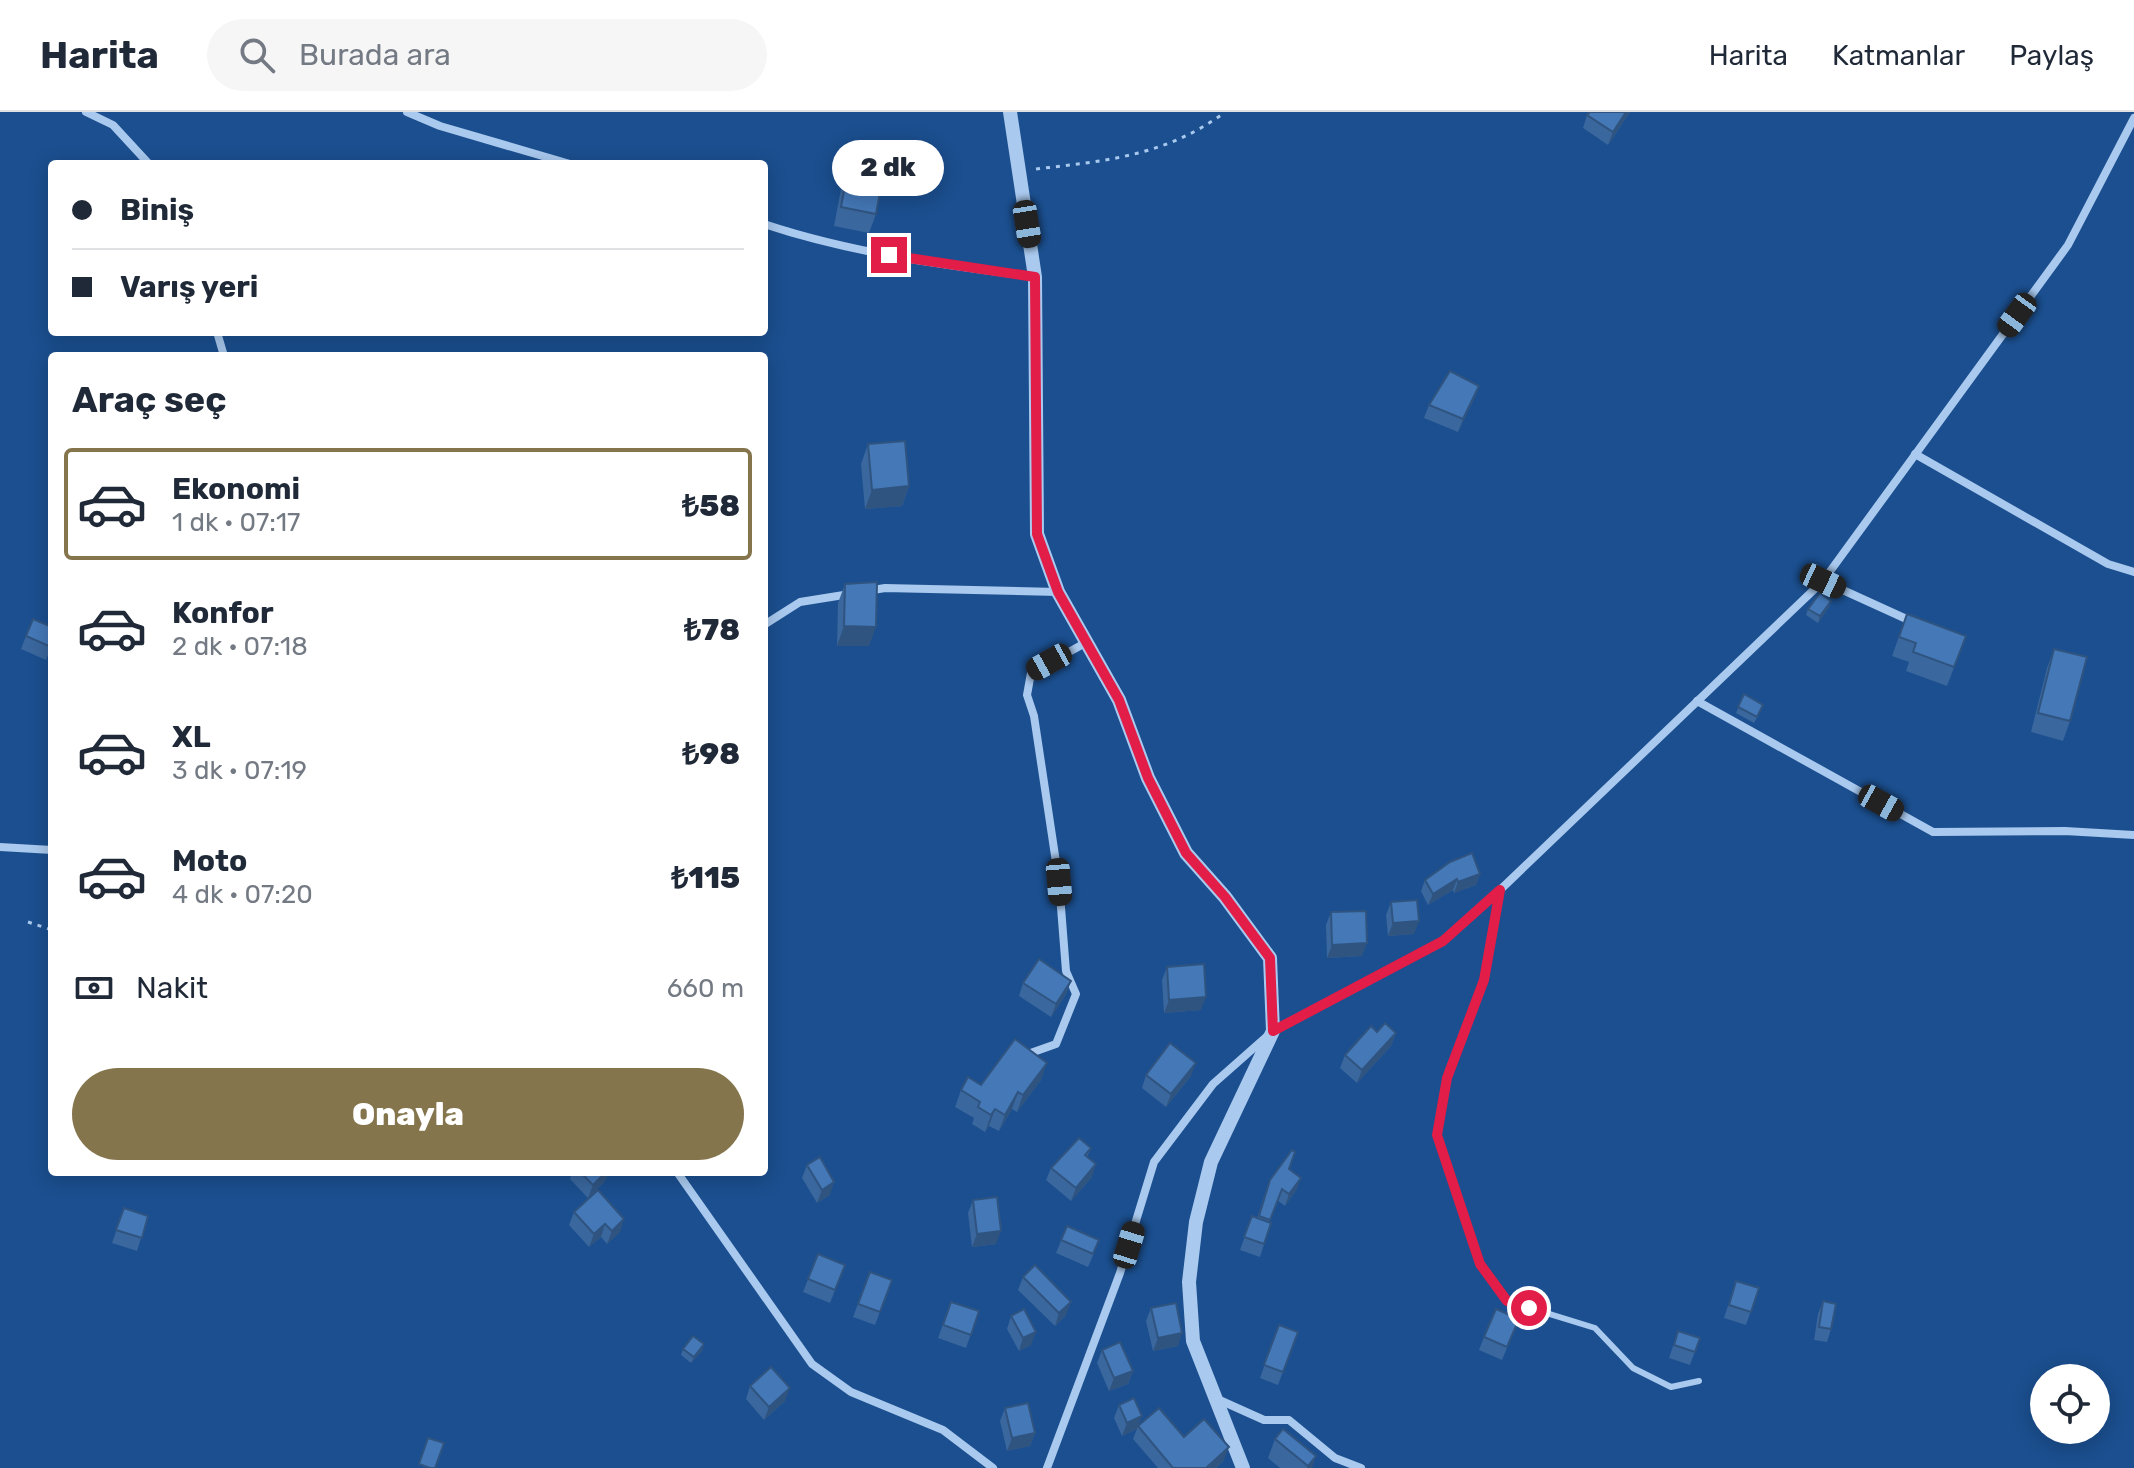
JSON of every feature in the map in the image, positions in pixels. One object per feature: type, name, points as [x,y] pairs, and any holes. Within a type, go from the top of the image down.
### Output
[{"type":"street","points":[[86,112],[113,125],[145,160]]},
{"type":"street","points":[[407,112],[440,126],[556,160]]},
{"type":"street","points":[[1010,112],[1035,277],[1037,534],[1058,592],[1119,700],[1148,778],[1186,853],[1225,897],[1270,958],[1273,1031],[1211,1162],[1196,1222],[1189,1282],[1193,1341],[1243,1468]]},
{"type":"street","points":[[1047,1468],[1109,1295],[1120,1273],[1154,1162],[1213,1084],[1273,1031],[1443,941],[1823,581],[2068,245],[2134,118]]},
{"type":"street","points":[[768,225],[813,241],[1035,277]]},
{"type":"street","points":[[1915,454],[2108,564],[2134,572]]},
{"type":"street","points":[[1823,581],[1922,626]]},
{"type":"street","points":[[768,622],[800,602],[885,588],[1058,592]]},
{"type":"street","points":[[1025,1055],[1056,1044],[1076,994],[1066,971],[1059,882],[1034,716],[1027,695],[1031,673],[1087,642]]},
{"type":"street","points":[[1697,701],[1933,832],[2065,831],[2134,835]]},
{"type":"street","points":[[0,847],[48,850]]},
{"type":"street","points":[[680,1176],[812,1364],[851,1392],[943,1430],[993,1468]]},
{"type":"street","points":[[1215,1398],[1264,1420],[1289,1420],[1335,1458],[1361,1468]]},
{"type":"lane","points":[[1500,890],[1484,980],[1447,1078],[1437,1135],[1480,1264],[1507,1301],[1595,1328],[1633,1368],[1671,1387],[1699,1381]]},
{"type":"path","points":[[1018,172],[1133,157],[1199,131],[1224,113]]},
{"type":"path","points":[[28,922],[48,929]]},
{"type":"building","points":[[1590,112],[1626,112],[1613,132],[1587,115]]},
{"type":"building","points":[[848,169],[883,176],[876,214],[841,207]]},
{"type":"building","points":[[1450,371],[1479,386],[1463,419],[1429,405]]},
{"type":"building","points":[[905,441],[909,486],[872,490],[868,444]]},
{"type":"building","points":[[877,582],[876,627],[844,626],[845,584]]},
{"type":"building","points":[[1820,593],[1831,601],[1820,616],[1808,609]]},
{"type":"building","points":[[1907,614],[1966,636],[1954,667],[1913,652],[1916,643],[1899,637]]},
{"type":"building","points":[[33,619],[48,625],[48,646],[26,636]]},
{"type":"building","points":[[2054,649],[2087,657],[2070,721],[2038,713]]},
{"type":"building","points":[[1744,694],[1763,705],[1757,717],[1738,707]]},
{"type":"building","points":[[1472,853],[1480,874],[1458,882],[1457,879],[1433,894],[1425,880],[1450,862]]},
{"type":"building","points":[[1417,900],[1419,921],[1393,923],[1391,902]]},
{"type":"building","points":[[1366,911],[1367,943],[1332,945],[1331,912]]},
{"type":"building","points":[[1039,959],[1071,981],[1056,1004],[1023,983]]},
{"type":"building","points":[[1204,964],[1206,997],[1169,1000],[1167,967]]},
{"type":"building","points":[[1385,1023],[1396,1033],[1362,1070],[1345,1055],[1371,1026],[1377,1032]]},
{"type":"building","points":[[1015,1039],[1047,1063],[1023,1095],[1018,1092],[1005,1115],[995,1109],[991,1115],[978,1107],[980,1102],[961,1090],[968,1077],[981,1085]]},
{"type":"building","points":[[1170,1043],[1196,1063],[1171,1094],[1146,1075]]},
{"type":"building","points":[[1079,1138],[1091,1148],[1085,1155],[1096,1164],[1076,1188],[1051,1168]]},
{"type":"building","points":[[1292,1150],[1295,1152],[1289,1169],[1301,1178],[1289,1194],[1282,1189],[1270,1220],[1259,1216],[1270,1180]]},
{"type":"building","points":[[820,1157],[834,1182],[822,1190],[807,1165]]},
{"type":"building","points":[[584,1176],[602,1176],[593,1185]]},
{"type":"building","points":[[598,1190],[624,1219],[612,1231],[605,1224],[594,1234],[574,1212]]},
{"type":"building","points":[[997,1197],[1001,1231],[977,1234],[973,1200]]},
{"type":"building","points":[[124,1208],[148,1216],[142,1238],[116,1230]]},
{"type":"building","points":[[1252,1216],[1271,1223],[1264,1244],[1244,1237]]},
{"type":"building","points":[[1067,1226],[1099,1240],[1093,1254],[1061,1240]]},
{"type":"building","points":[[818,1254],[845,1265],[835,1290],[808,1279]]},
{"type":"building","points":[[1035,1265],[1071,1302],[1059,1313],[1023,1277]]},
{"type":"building","points":[[870,1272],[892,1280],[880,1312],[858,1304]]},
{"type":"building","points":[[1736,1281],[1759,1288],[1751,1312],[1729,1305]]},
{"type":"building","points":[[1823,1301],[1836,1304],[1831,1329],[1819,1327]]},
{"type":"building","points":[[951,1302],[979,1311],[971,1335],[943,1325]]},
{"type":"building","points":[[1176,1303],[1182,1333],[1158,1338],[1151,1308]]},
{"type":"building","points":[[1024,1309],[1036,1332],[1023,1338],[1011,1316]]},
{"type":"building","points":[[1496,1309],[1519,1319],[1507,1347],[1484,1337]]},
{"type":"building","points":[[1279,1325],[1298,1332],[1283,1372],[1264,1365]]},
{"type":"building","points":[[1678,1331],[1700,1338],[1695,1352],[1674,1345]]},
{"type":"building","points":[[693,1336],[704,1344],[694,1357],[683,1349]]},
{"type":"building","points":[[1120,1342],[1133,1371],[1114,1378],[1102,1350]]},
{"type":"building","points":[[771,1367],[790,1388],[769,1407],[750,1386]]},
{"type":"building","points":[[1134,1398],[1142,1416],[1127,1423],[1119,1405]]},
{"type":"building","points":[[1028,1403],[1035,1433],[1012,1438],[1005,1408]]},
{"type":"building","points":[[1159,1408],[1184,1437],[1204,1419],[1229,1447],[1206,1468],[1173,1468],[1138,1426]]},
{"type":"building","points":[[1283,1429],[1316,1456],[1308,1466],[1275,1439]]},
{"type":"building","points":[[428,1438],[444,1443],[435,1468],[419,1464]]},
{"type":"route","points":[[889,255],[1035,277],[1037,534],[1058,592],[1119,700],[1148,778],[1186,853],[1225,897],[1270,958],[1273,1031],[1443,941],[1500,890],[1484,980],[1447,1078],[1437,1135],[1480,1264],[1507,1301],[1529,1308]]}]
